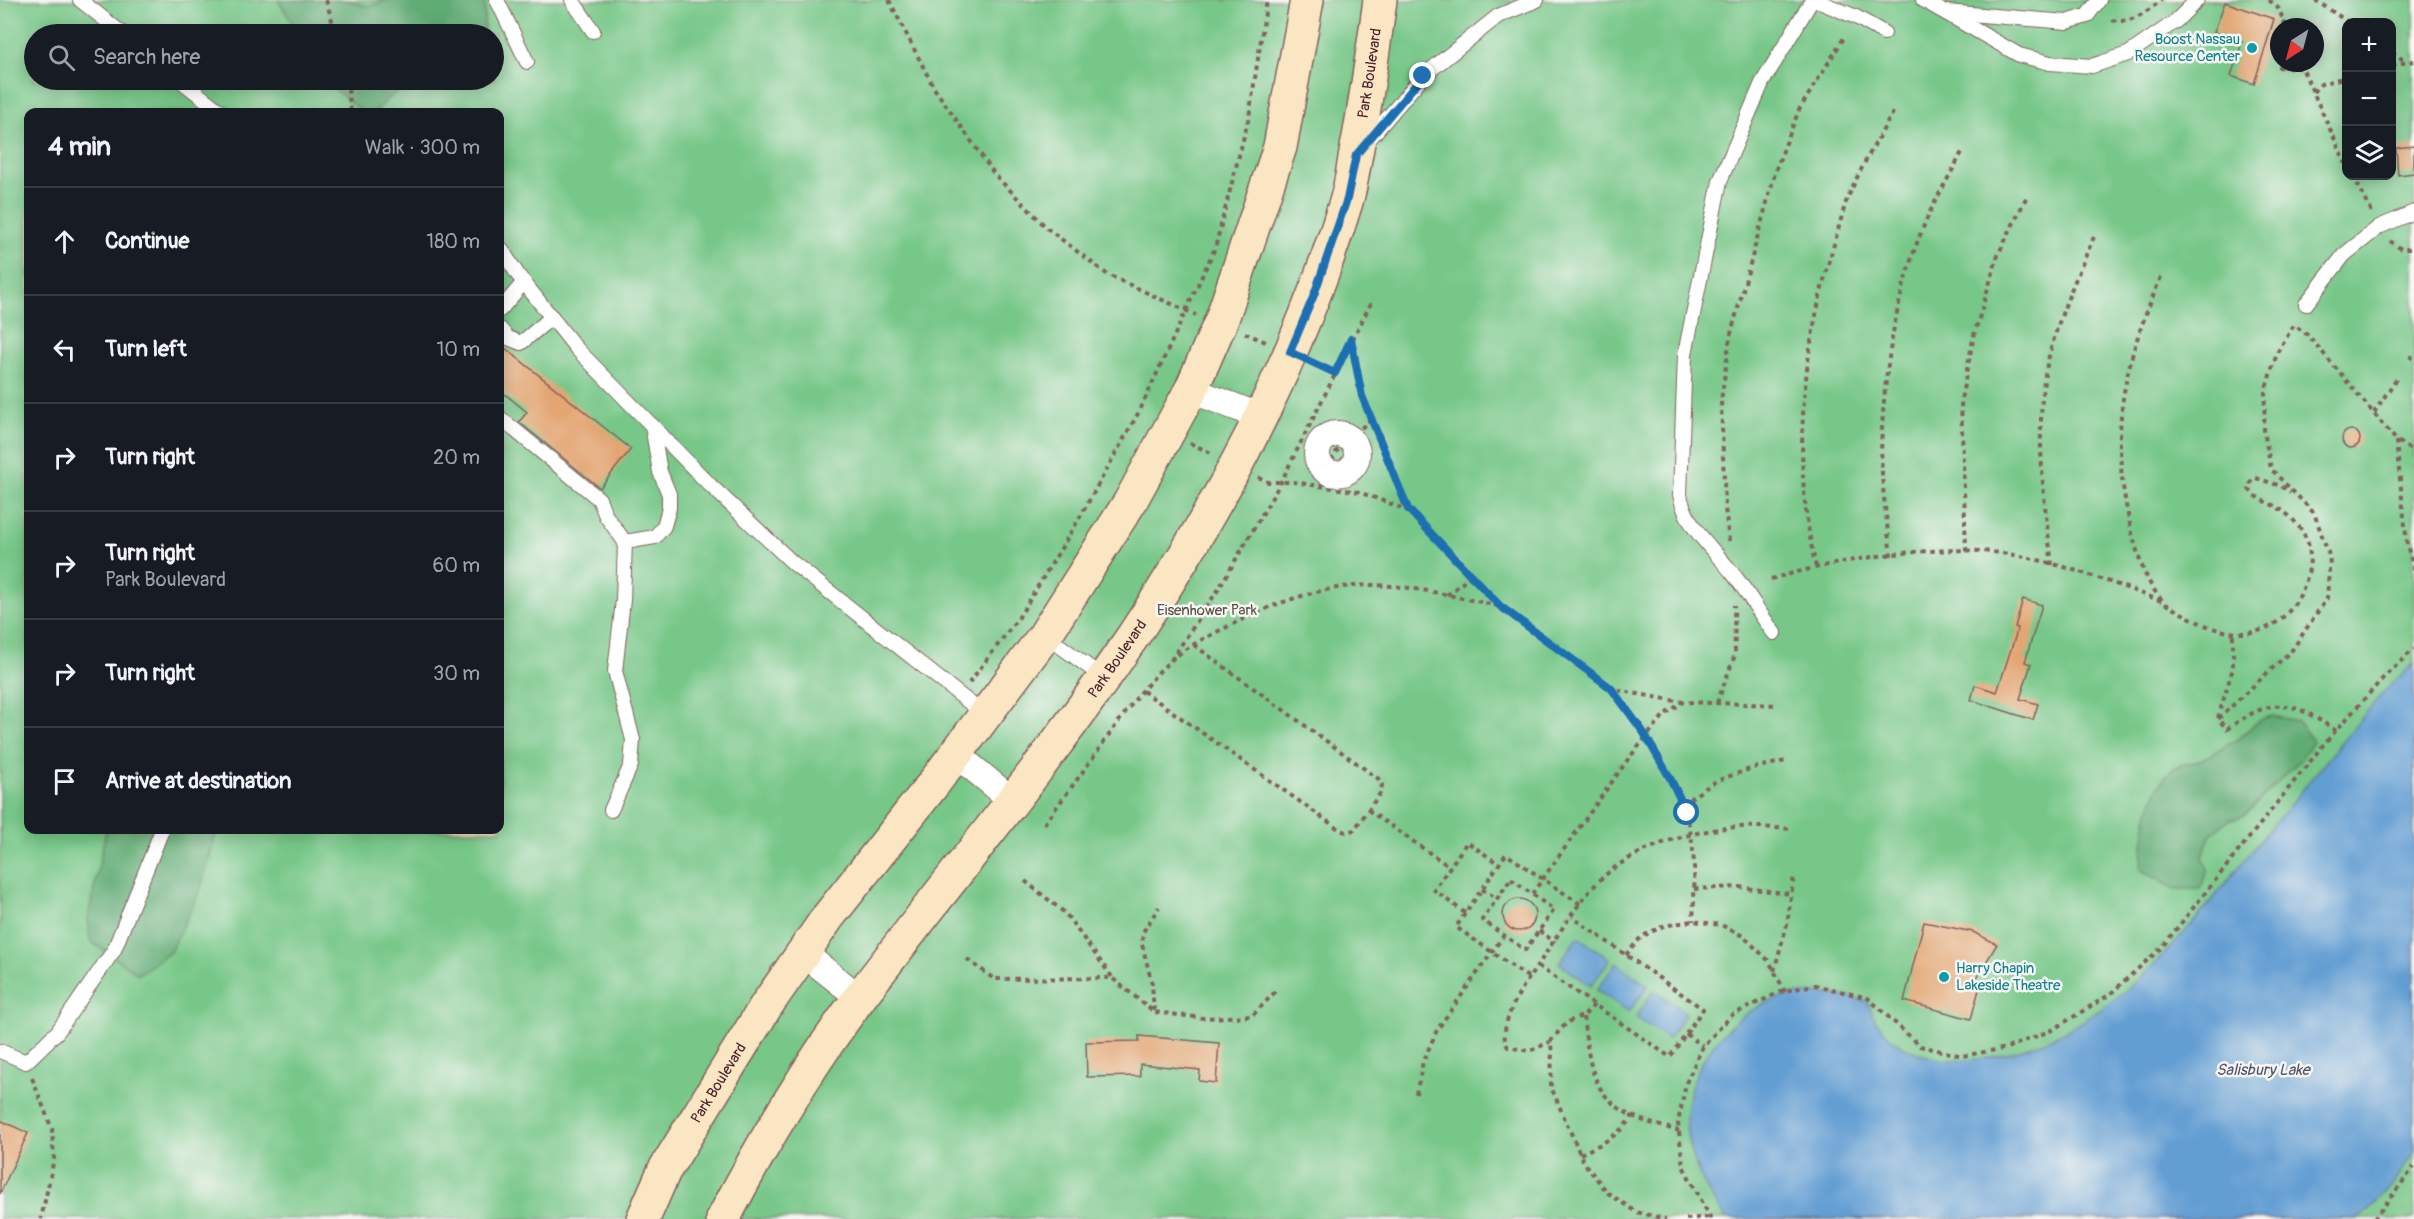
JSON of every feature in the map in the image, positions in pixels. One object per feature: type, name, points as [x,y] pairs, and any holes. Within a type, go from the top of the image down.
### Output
[{"type":"street","name":"Park Boulevard","points":[[643,1219],[664,1171],[766,1006],[828,917],[956,754],[1045,635],[1130,502],[1191,390],[1221,323],[1280,147],[1307,0]]},
{"type":"street","name":"Park Boulevard","points":[[723,1219],[756,1156],[810,1070],[860,998],[1013,801],[1104,678],[1150,610],[1235,470],[1314,295],[1347,199],[1380,0]]},
{"type":"street","points":[[1191,390],[1259,416]]},
{"type":"street","points":[[1324,479],[1317,458],[1319,445],[1323,440],[1335,435],[1349,440]]},
{"type":"street","points":[[956,754],[1013,801]]},
{"type":"street","points":[[803,953],[860,998]]},
{"type":"lane","points":[[80,0],[110,24]]},
{"type":"lane","points":[[497,0],[528,62]]},
{"type":"lane","points":[[572,0],[593,32]]},
{"type":"lane","points":[[1356,155],[1423,76],[1498,16],[1537,0]]},
{"type":"lane","points":[[1774,633],[1734,575],[1692,526],[1683,510],[1680,495],[1685,354],[1720,181],[1761,83],[1813,0],[1856,17],[1884,33]]},
{"type":"lane","points":[[1923,0],[2019,56],[2050,63],[2092,66],[2128,54],[2176,21],[2197,0]]},
{"type":"lane","points":[[1941,11],[2067,22],[2087,16],[2099,0]]},
{"type":"lane","points":[[193,90],[217,108]]},
{"type":"lane","points":[[2306,303],[2344,255],[2379,227],[2414,212]]},
{"type":"lane","points":[[504,253],[576,348],[710,485],[793,563],[985,715]]},
{"type":"lane","points":[[504,305],[524,282]]},
{"type":"lane","points":[[504,334],[521,344],[552,317]]},
{"type":"lane","points":[[504,421],[599,499],[606,516],[625,542],[623,600],[615,671],[633,740],[631,765],[611,810]]},
{"type":"lane","points":[[625,542],[655,537],[664,526],[669,508],[669,494],[660,472],[652,425]]},
{"type":"lane","points":[[1045,635],[1104,678]]},
{"type":"lane","points":[[0,1051],[26,1062],[58,1031],[114,950],[160,834]]},
{"type":"path","points":[[326,0],[333,24]]},
{"type":"path","points":[[889,0],[934,88],[995,176],[1048,229],[1108,275],[1187,312],[1221,323],[1335,373]]},
{"type":"path","points":[[960,695],[1019,617],[1076,524],[1140,410],[1187,312],[1215,248],[1249,117],[1267,0]]},
{"type":"path","points":[[2112,20],[2122,23],[2142,15],[2162,0]]},
{"type":"path","points":[[2269,0],[2279,9],[2282,18]]},
{"type":"path","points":[[2315,0],[2342,18]]},
{"type":"path","points":[[1717,703],[1735,655],[1734,575],[1725,508],[1721,402],[1730,337],[1777,166],[1799,110],[1845,36]]},
{"type":"path","points":[[2396,55],[2406,62]]},
{"type":"path","points":[[2396,64],[2414,61]]},
{"type":"path","points":[[2304,72],[2342,155]]},
{"type":"path","points":[[2313,92],[2321,84],[2342,78]]},
{"type":"path","points":[[348,90],[350,108]]},
{"type":"path","points":[[1816,567],[1808,533],[1802,472],[1802,417],[1811,341],[1822,285],[1847,202],[1895,109]]},
{"type":"path","points":[[1891,556],[1884,504],[1882,430],[1890,347],[1906,276],[1929,213],[1962,152]]},
{"type":"path","points":[[2354,180],[2388,240],[2401,249],[2414,249]]},
{"type":"path","points":[[1966,551],[1961,399],[1974,335],[1998,255],[2027,196]]},
{"type":"path","points":[[2052,565],[2041,465],[2042,397],[2052,348],[2069,292],[2094,237]]},
{"type":"path","points":[[2161,277],[2141,324],[2126,376],[2120,428],[2121,472],[2141,568],[2164,602]]},
{"type":"path","points":[[1044,824],[1143,691],[1170,662],[1218,590],[1281,482],[1373,299]]},
{"type":"path","points":[[2218,719],[2292,650],[2326,598],[2330,558],[2314,513],[2271,469],[2264,431],[2265,391],[2277,352],[2294,325],[2308,335],[2396,440],[2414,452]]},
{"type":"path","points":[[1351,339],[1362,396],[1411,512],[1500,606],[1611,688],[1646,737],[1687,813],[1691,836],[1694,889],[1693,921]]},
{"type":"path","points":[[2410,359],[2414,353]]},
{"type":"path","points":[[2374,413],[2396,379]]},
{"type":"path","points":[[1324,479],[1336,452],[1371,419]]},
{"type":"path","points":[[1180,438],[1216,456]]},
{"type":"path","points":[[2396,440],[2407,545],[2414,570]]},
{"type":"path","points":[[1248,472],[1268,482],[1324,479],[1411,512]]},
{"type":"path","points":[[1771,579],[1816,567],[1910,553],[1966,551],[2019,556],[2086,573],[2164,602],[2202,625],[2233,634],[2262,631],[2291,611],[2308,580],[2309,548],[2300,528],[2283,510],[2255,497],[2250,489],[2251,482],[2256,478],[2299,498]]},
{"type":"path","points":[[1447,595],[1471,576]]},
{"type":"path","points":[[1170,662],[1193,645],[1255,613],[1292,598],[1331,588],[1374,585],[1426,590],[1500,606]]},
{"type":"path","points":[[2218,719],[2233,668],[2233,634]]},
{"type":"path","points":[[1143,691],[1340,830],[1346,832],[1354,830],[1381,792],[1380,780],[1193,645]]},
{"type":"path","points":[[1686,1219],[1711,1218],[1683,1166],[1678,1123],[1686,1083],[1703,1046],[1732,1015],[1785,992],[1815,985],[1869,998],[1920,1046],[1962,1056],[2007,1048],[2052,1030],[2109,995],[2162,947],[2336,731],[2384,676],[2414,649]]},
{"type":"path","points":[[1611,688],[1682,702],[1778,705]]},
{"type":"path","points":[[1532,894],[1646,737],[1665,714],[1682,702]]},
{"type":"path","points":[[2218,719],[2227,729],[2256,710],[2274,704],[2290,705],[2319,719],[2336,731]]},
{"type":"path","points":[[1682,804],[1716,781],[1753,768],[1786,761]]},
{"type":"path","points":[[1368,810],[1450,867]]},
{"type":"path","points":[[1594,1005],[1582,1017],[1576,1017],[1567,1023],[1550,1042],[1529,1051],[1508,1047],[1505,1044],[1504,1036],[1512,1007],[1529,978],[1580,904],[1603,878],[1638,853],[1691,836],[1736,827],[1792,829]]},
{"type":"path","points":[[1466,913],[1434,890],[1467,842],[1499,864]]},
{"type":"path","points":[[1529,978],[1456,927],[1499,864],[1506,854],[1580,904]]},
{"type":"path","points":[[1774,971],[1786,924],[1794,875]]},
{"type":"path","points":[[1511,879],[1532,894],[1554,910],[1525,950],[1482,920],[1511,879]]},
{"type":"path","points":[[1024,881],[1065,914],[1112,978],[1154,1012],[1203,1018],[1252,1016],[1275,992]]},
{"type":"path","points":[[1694,889],[1739,887],[1791,894]]},
{"type":"path","points":[[1482,889],[1497,900]]},
{"type":"path","points":[[1154,1012],[1152,984],[1142,944],[1143,932],[1159,907]]},
{"type":"path","points":[[1538,966],[1670,1057],[1686,1034],[1703,1009],[1572,917]]},
{"type":"path","points":[[1626,955],[1641,937],[1663,926],[1693,921],[1721,925],[1743,936],[1769,961],[1785,992]]},
{"type":"path","points":[[1539,931],[1554,942]]},
{"type":"path","points":[[1416,1094],[1423,1062],[1437,1030],[1504,935]]},
{"type":"path","points":[[967,959],[994,979],[1112,978]]},
{"type":"path","points":[[1582,1017],[1592,1070],[1600,1091],[1617,1107],[1679,1131]]},
{"type":"path","points":[[1686,1034],[1703,1046]]},
{"type":"path","points":[[1550,1042],[1552,1050],[1551,1086],[1584,1163],[1608,1193],[1636,1212],[1666,1219]]},
{"type":"path","points":[[26,1062],[52,1129],[54,1159],[41,1219]]},
{"type":"path","points":[[1580,1154],[1610,1140],[1625,1127],[1633,1115]]},
{"type":"path","points":[[2374,1219],[2414,1167]]},
{"type":"green space","name":"Eisenhower Park","points":[[0,0],[2414,0],[2414,1219],[0,1219]]},
{"type":"green space","points":[[278,0],[346,0],[368,6],[389,0],[482,0],[485,4],[484,24],[293,24]]},
{"type":"green space","points":[[336,90],[401,90],[378,108],[357,108]]},
{"type":"green space","points":[[2272,716],[2297,721],[2313,741],[2301,759],[2245,815],[2229,820],[2210,835],[2203,857],[2208,870],[2200,889],[2174,889],[2141,869],[2149,811],[2154,796],[2169,773],[2180,765],[2198,761],[2214,753],[2237,740],[2260,720]]},
{"type":"green space","points":[[105,834],[216,834],[201,888],[170,952],[138,974],[90,941],[88,918]]},
{"type":"water","name":"Salisbury Lake","points":[[2414,664],[2414,1152],[2403,1171],[2389,1188],[2358,1219],[1727,1219],[1711,1197],[1698,1172],[1689,1146],[1686,1119],[1688,1098],[1704,1059],[1732,1025],[1767,1002],[1787,996],[1808,993],[1838,995],[1868,1002],[1877,1023],[1884,1032],[1901,1045],[1922,1055],[1959,1061],[2000,1055],[2042,1042],[2081,1022],[2117,998],[2150,969],[2180,937],[2386,689]]},
{"type":"water","points":[[1578,937],[1610,959],[1591,986],[1559,963]]},
{"type":"water","points":[[1616,963],[1648,986],[1629,1012],[1597,990]]},
{"type":"water","points":[[1654,990],[1686,1013],[1668,1039],[1636,1017]]},
{"type":"building","name":"Boost Nassau Resource Center","points":[[2225,2],[2271,18],[2270,32],[2254,84],[2231,76],[2242,42],[2214,32]]},
{"type":"building","points":[[2414,146],[2414,173],[2398,175],[2396,148]]},
{"type":"building","points":[[504,347],[631,449],[600,488],[519,422],[527,412],[504,393]]},
{"type":"building","points":[[2347,430],[2355,430],[2360,435],[2358,446],[2347,448],[2342,443],[2342,435]]},
{"type":"building","points":[[2023,599],[2042,605],[2025,662],[2031,664],[2020,699],[2038,704],[2033,720],[1971,700],[1975,685],[1997,692],[2018,628],[2015,627]]},
{"type":"building","points":[[1519,899],[1531,903],[1535,915],[1531,927],[1519,931],[1507,927],[1503,915],[1507,903]]},
{"type":"building","name":"Harry Chapin Lakeside Theatre","points":[[1924,922],[1973,932],[1997,944],[1973,984],[1980,986],[1971,1019],[1904,1001]]},
{"type":"building","points":[[1139,1036],[1219,1043],[1216,1083],[1199,1081],[1200,1070],[1140,1064],[1140,1076],[1087,1077],[1086,1042],[1139,1041]]},
{"type":"building","points":[[0,1120],[28,1133],[0,1194]]},
{"type":"place","name":"Boost Nassau Resource Center","points":[[2252,48]]},
{"type":"place","name":"Harry Chapin Lakeside Theatre","points":[[1944,977]]},
{"type":"route","points":[[1423,76],[1356,155],[1347,199],[1314,295],[1290,352],[1335,373],[1351,339],[1362,396],[1408,509],[1500,606],[1611,688],[1644,733],[1687,813]]}]
